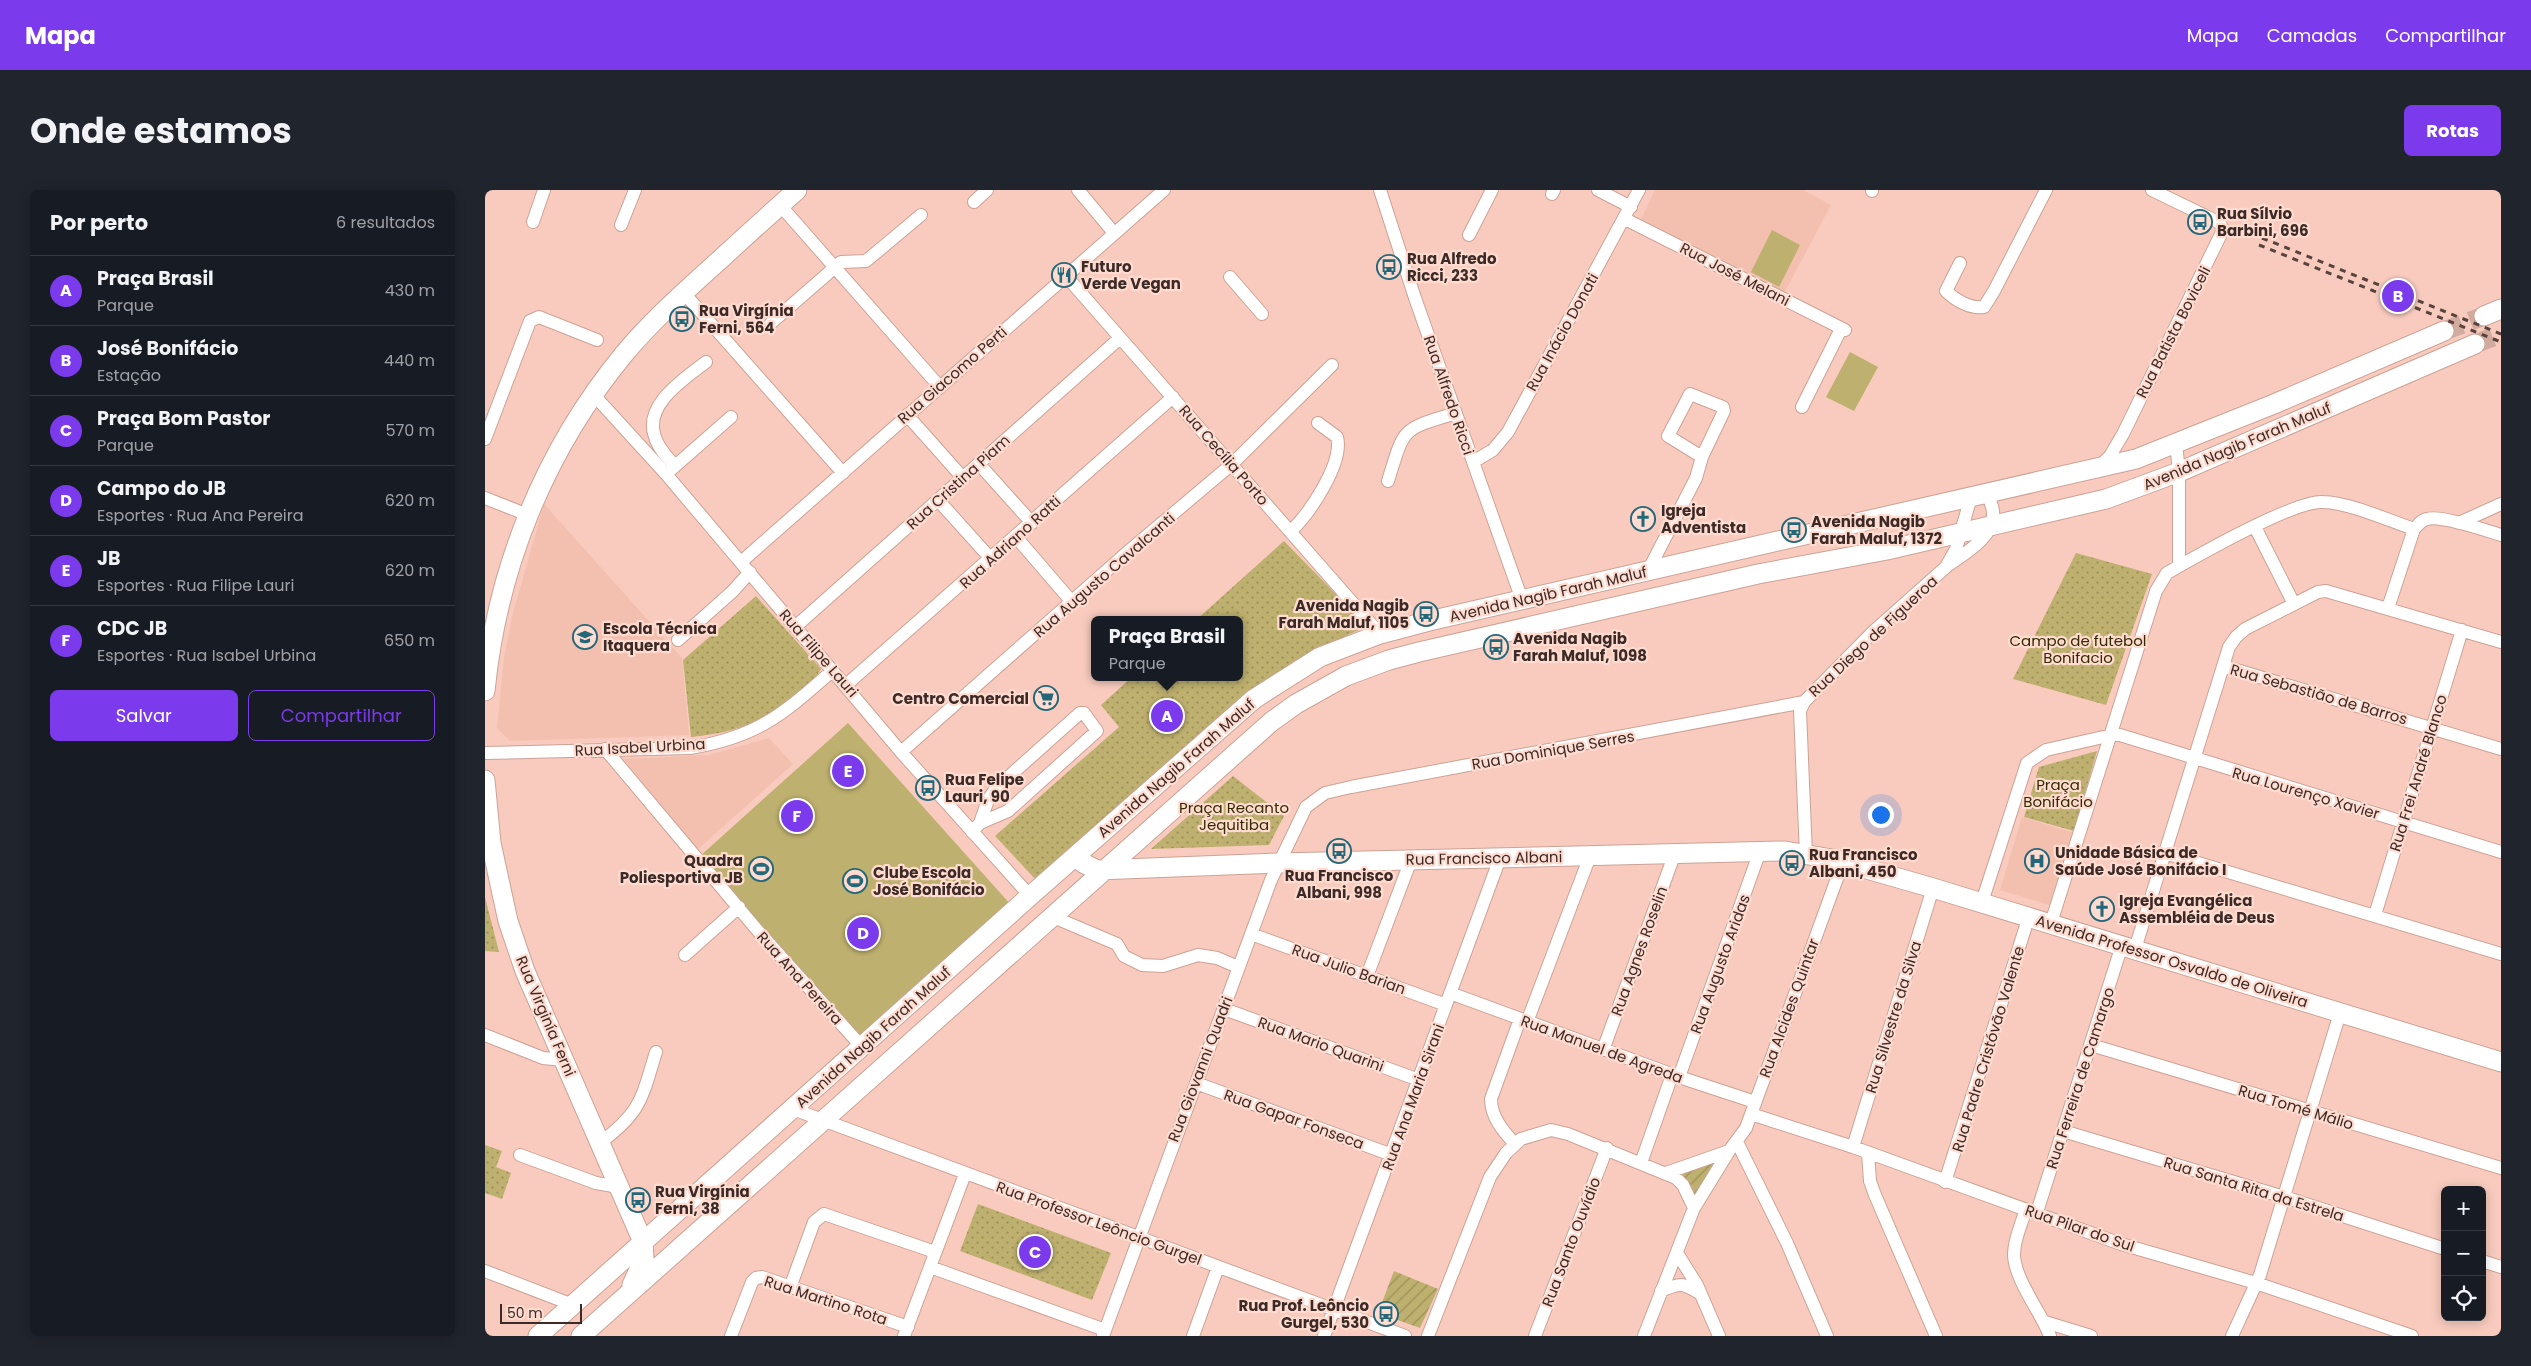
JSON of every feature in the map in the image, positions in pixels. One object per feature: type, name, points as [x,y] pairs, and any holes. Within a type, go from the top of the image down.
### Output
[{"type":"main road","points":[[485,691],[488,624],[528,515],[559,448],[593,394],[625,353],[683,292],[797,190]]},
{"type":"main road","name":"Avenida Nagib Farah Maluf","points":[[538,1336],[1023,902],[1254,699],[1320,657],[1380,634],[2136,459],[2444,332]]},
{"type":"main road","name":"Avenida Nagib Farah Maluf","points":[[581,1336],[1055,912],[1113,866],[1271,722],[1295,704],[1346,676],[1383,662],[1757,574],[1887,550],[1961,531],[2107,499],[2179,472],[2475,344]]},
{"type":"main road","points":[[1510,632],[1514,627],[1524,624],[1526,620],[1522,600]]},
{"type":"main road","name":"Rua Virginía Ferni","points":[[485,780],[488,845],[508,921],[525,970],[643,1242]]},
{"type":"main road","name":"Rua Francisco Albani","points":[[1080,853],[1090,868],[1761,851],[1785,851],[1843,862]]},
{"type":"main road","name":"Avenida Professor Osvaldo de Oliveira","points":[[1843,862],[2029,916],[2501,1062]]},
{"type":"main road","points":[[1023,902],[1041,905],[1055,912]]},
{"type":"main road","points":[[1023,902],[1036,930]]},
{"type":"main road","points":[[630,1291],[644,1260],[643,1242]]},
{"type":"street","points":[[533,222],[544,190]]},
{"type":"street","points":[[621,225],[635,190]]},
{"type":"street","points":[[974,202],[987,190]]},
{"type":"street","points":[[1079,190],[1114,233]]},
{"type":"street","name":"Rua Giacomo Perti","points":[[741,562],[1164,190]]},
{"type":"street","name":"Rua Alfredo Ricci","points":[[1381,190],[1415,298],[1522,600]]},
{"type":"street","points":[[1469,235],[1493,190]]},
{"type":"street","points":[[1598,190],[1631,207]]},
{"type":"street","name":"Rua Inácio Donati","points":[[1473,462],[1493,450],[1508,432],[1639,190]]},
{"type":"street","points":[[1960,263],[1946,291],[1952,297],[1975,308],[1984,308],[2045,190]]},
{"type":"street","name":"Rua Batista Boviceli","points":[[2097,469],[2110,456],[2123,434],[2223,230],[2220,223],[2157,191]]},
{"type":"street","points":[[780,205],[939,386]]},
{"type":"street","points":[[771,323],[844,260],[860,263],[866,261],[921,215]]},
{"type":"street","name":"Rua José Melani","points":[[1625,218],[1795,308],[1843,330],[1802,407]]},
{"type":"street","name":"Rua Cecília Porto","points":[[1066,276],[1380,634]]},
{"type":"street","points":[[1230,277],[1262,314]]},
{"type":"street","points":[[683,292],[843,472]]},
{"type":"street","points":[[485,439],[531,321],[539,317],[597,340]]},
{"type":"street","name":"Rua Cristina Piam","points":[[795,626],[1120,338]]},
{"type":"street","points":[[670,470],[655,439],[652,425],[653,416],[678,384],[706,362]]},
{"type":"street","name":"Rua Augusto Cavalcanti","points":[[901,752],[1232,464],[1332,365]]},
{"type":"street","points":[[593,394],[670,470]]},
{"type":"street","points":[[1648,571],[1696,478],[1702,457],[1725,408],[1690,394],[1668,436],[1702,457]]},
{"type":"street","name":"Rua Adriano Ratti","points":[[846,685],[991,560],[1173,398]]},
{"type":"street","points":[[1388,481],[1401,439],[1408,431],[1414,426],[1455,413]]},
{"type":"street","points":[[907,415],[963,478]]},
{"type":"street","points":[[670,470],[731,417]]},
{"type":"street","points":[[1291,531],[1305,518],[1321,495],[1337,451],[1337,437],[1318,424]]},
{"type":"street","points":[[2123,434],[2127,446],[2136,459]]},
{"type":"street","points":[[2176,443],[2179,472],[2179,566]]},
{"type":"street","points":[[979,464],[1032,523]]},
{"type":"street","name":"Rua Filipe Lauri","points":[[670,470],[741,562],[901,752],[976,828],[1023,902]]},
{"type":"street","points":[[1961,531],[1979,495],[1994,510],[1991,525]]},
{"type":"street","points":[[485,498],[528,515]]},
{"type":"street","points":[[938,500],[991,560]]},
{"type":"street","points":[[2051,923],[2156,591],[2167,574],[2255,527],[2304,505],[2324,502],[2414,529]]},
{"type":"street","points":[[2459,523],[2501,504]]},
{"type":"street","points":[[2388,608],[2414,529],[2429,518],[2459,523],[2501,535]]},
{"type":"street","name":"Rua Diego de Figueroa","points":[[1806,855],[1800,711],[1803,702],[1874,631],[1945,567],[1969,551],[1984,537],[1991,525]]},
{"type":"street","points":[[2255,527],[2294,604]]},
{"type":"street","name":"Rua Diego de Figueroa","points":[[1945,567],[1954,555],[1961,531]]},
{"type":"street","points":[[1016,537],[1072,602]]},
{"type":"street","points":[[678,640],[733,591],[750,572]]},
{"type":"street","name":"Rua Ferreira de Camargo","points":[[2050,1336],[2045,1322],[2024,1284],[2014,1257],[2015,1248],[2063,1131],[2091,1045],[2165,853],[2229,647],[2236,637],[2252,624],[2318,592],[2326,591],[2501,642]]},
{"type":"street","name":"Rua Frei André Blanco","points":[[2375,915],[2433,728],[2461,630]]},
{"type":"street","name":"Rua Sebastião de Barros","points":[[2223,666],[2501,749]]},
{"type":"street","name":"Rua Isabel Urbina","points":[[485,753],[690,748],[735,738],[772,720],[833,670]]},
{"type":"street","name":"Rua Dominique Serres","points":[[1306,807],[1325,793],[1351,787],[1803,702]]},
{"type":"street","points":[[1080,713],[1084,713],[1097,728],[1095,733],[1008,811],[976,828],[988,800],[996,788],[1080,713]]},
{"type":"street","points":[[1982,902],[2027,763],[2033,757],[2047,750],[2112,735]]},
{"type":"street","name":"Rua Lourenço Xavier","points":[[2112,735],[2501,852]]},
{"type":"street","name":"Rua Ana Pereira","points":[[605,749],[739,908],[862,1047]]},
{"type":"street","name":"Rua Giovanni Quadri","points":[[1104,1333],[1224,1009],[1238,966],[1279,862],[1306,807]]},
{"type":"street","name":"Rua Augusto Aridas","points":[[1641,1163],[1761,851]]},
{"type":"street","name":"Rua Agnes Roselin","points":[[1603,1050],[1675,853]]},
{"type":"street","points":[[2165,853],[2501,954]]},
{"type":"street","points":[[1515,1144],[1495,1118],[1491,1108],[1491,1099],[1590,856]]},
{"type":"street","name":"Rua Ana Maria Sirani","points":[[1323,1336],[1500,858]]},
{"type":"street","points":[[1367,976],[1411,860]]},
{"type":"street","name":"Rua Alcides Quintar","points":[[1644,1336],[1696,1205],[1733,1146],[1753,1108],[1843,862]]},
{"type":"street","name":"Rua Silvestre da Silva","points":[[1853,1147],[1933,888]]},
{"type":"street","points":[[685,955],[739,908]]},
{"type":"street","points":[[1055,912],[1117,944],[1124,956],[1142,965],[1163,966],[1197,956],[1217,958],[1238,966]]},
{"type":"street","name":"Rua Padre Cristóvão Valente","points":[[1945,1182],[2029,916]]},
{"type":"street","name":"Rua Julio Barian","points":[[1251,934],[1367,976],[1448,999]]},
{"type":"street","name":"Rua Manuel de Agreda","points":[[1448,999],[1524,1021],[1676,1076],[1753,1108]]},
{"type":"street","name":"Rua Mario Quarini","points":[[1224,1009],[1419,1080]]},
{"type":"street","points":[[2232,1336],[2256,1283],[2340,1013]]},
{"type":"street","points":[[485,1035],[543,1058],[564,1060]]},
{"type":"street","name":"Rua Tomé Málio","points":[[2091,1045],[2501,1168]]},
{"type":"street","points":[[600,1143],[627,1122],[634,1113],[640,1102],[656,1052]]},
{"type":"street","name":"Rua Gapar Fonseca","points":[[1196,1083],[1391,1155]]},
{"type":"street","name":"Rua Pilar do Sul","points":[[1753,1108],[1945,1182],[2031,1210],[2121,1244],[2256,1283],[2412,1336]]},
{"type":"street","name":"Rua Professor Leôncio Gurgel","points":[[793,1109],[1405,1336]]},
{"type":"street","points":[[1428,1336],[1489,1177],[1521,1139],[1551,1130],[1607,1148],[1666,1173],[1683,1185],[1696,1205]]},
{"type":"street","name":"Rua Santa Rita da Estrela","points":[[2063,1131],[2284,1197],[2441,1248]]},
{"type":"street","points":[[1666,1173],[1733,1146],[1787,1243],[1827,1336]]},
{"type":"street","name":"Rua Santo Ouvídio","points":[[1535,1336],[1607,1148]]},
{"type":"street","points":[[1868,1153],[1869,1174],[1875,1195],[1936,1336]]},
{"type":"street","points":[[520,1156],[596,1183],[619,1187]]},
{"type":"street","points":[[906,1332],[965,1174]]},
{"type":"street","points":[[791,1285],[814,1222],[820,1215],[831,1214],[935,1252]]},
{"type":"street","points":[[1677,1253],[1701,1294],[1719,1336]]},
{"type":"street","points":[[2486,1262],[2501,1267]]},
{"type":"street","points":[[930,1267],[1104,1333]]},
{"type":"street","points":[[1193,1336],[1218,1267]]},
{"type":"street","points":[[485,1271],[573,1305]]},
{"type":"street","name":"Rua Martino Rota","points":[[731,1336],[749,1288],[756,1278],[766,1278],[791,1285],[906,1332]]},
{"type":"street","points":[[1661,1291],[1677,1284],[1686,1284],[1701,1294]]},
{"type":"street","points":[[2045,1322],[2091,1336]]},
{"type":"shaded area","points":[[1655,190],[1803,190],[1831,205],[1783,295],[1641,219]]},
{"type":"shaded area","name":"Escola Técnica Itaquera","points":[[544,504],[682,658],[689,735],[510,741],[497,728],[504,658],[512,617]]},
{"type":"shaded area","points":[[769,738],[793,764],[697,850],[623,759],[709,755]]},
{"type":"shaded area","name":"Unidade Básica de Saúde José Bonifácio I","points":[[2022,817],[2074,833],[2052,906],[2000,890]]},
{"type":"green space","points":[[1772,230],[1800,245],[1779,287],[1751,272]]},
{"type":"green space","points":[[1850,352],[1878,367],[1854,411],[1826,397]]},
{"type":"green space","points":[[1284,541],[1367,626],[1301,660],[1270,679],[1240,701],[1038,882],[995,836],[1119,727],[1101,705],[1128,681],[1243,681],[1243,616],[1200,616]]},
{"type":"green space","name":"Campo de futebol Bonifacio","points":[[2076,553],[2152,574],[2106,705],[2013,679]]},
{"type":"green space","points":[[756,596],[821,669],[813,679],[785,704],[760,719],[735,729],[691,737],[683,660]]},
{"type":"green space","name":"Clube Escola José Bonifácio","points":[[848,723],[1011,905],[862,1038],[699,857]]},
{"type":"green space","name":"Praça Bonifácio","points":[[2097,751],[2074,831],[2024,817],[2039,767]]},
{"type":"green space","name":"Praça Recanto Jequitiba","points":[[1233,776],[1284,816],[1269,845],[1151,849]]},
{"type":"green space","points":[[485,897],[499,952],[485,951]]},
{"type":"green space","points":[[485,1145],[502,1151],[496,1167],[511,1173],[502,1199],[485,1193]]},
{"type":"green space","points":[[1717,1160],[1695,1204],[1671,1173]]},
{"type":"green space","points":[[978,1204],[1111,1253],[1092,1300],[960,1251]]},
{"type":"green space","points":[[1394,1271],[1438,1289],[1420,1328],[1378,1313]]},
{"type":"tunnel","points":[[2444,331],[2484,316]]},
{"type":"tunnel","points":[[2475,344],[2501,334]]},
{"type":"railway","points":[[2262,238],[2501,334]]},
{"type":"railway","points":[[2259,245],[2501,342]]},
{"type":"place","name":"Rua Sílvio Barbini, 696","points":[[2200,222]]},
{"type":"place","name":"Rua Alfredo Ricci, 233","points":[[1389,267]]},
{"type":"place","name":"Futuro Verde Vegan","points":[[1064,275]]},
{"type":"place","name":"José Bonifácio","points":[[2398,296]]},
{"type":"place","name":"Rua Virgínia Ferni, 564","points":[[682,319]]},
{"type":"place","name":"Igreja Adventista","points":[[1643,519]]},
{"type":"place","name":"Avenida Nagib Farah Maluf, 1372","points":[[1794,530]]},
{"type":"place","name":"Avenida Nagib Farah Maluf, 1105","points":[[1426,614]]},
{"type":"place","name":"Escola Técnica Itaquera","points":[[585,637]]},
{"type":"place","name":"Avenida Nagib Farah Maluf, 1098","points":[[1496,647]]},
{"type":"place","name":"Centro Comercial","points":[[1046,698]]},
{"type":"place","name":"Praça Brasil","points":[[1167,716]]},
{"type":"place","name":"JB","points":[[848,771]]},
{"type":"place","name":"Rua Felipe Lauri, 90","points":[[928,788]]},
{"type":"place","name":"CDC JB","points":[[797,816]]},
{"type":"place","name":"Rua Francisco Albani, 998","points":[[1339,851]]},
{"type":"place","name":"Unidade Básica de Saúde José Bonifácio I","points":[[2037,861]]},
{"type":"place","name":"Rua Francisco Albani, 450","points":[[1792,863]]},
{"type":"place","name":"Quadra Poliesportiva JB","points":[[761,869]]},
{"type":"place","name":"Clube Escola José Bonifácio","points":[[855,881]]},
{"type":"place","name":"Igreja Evangélica Assembléia de Deus","points":[[2102,909]]},
{"type":"place","name":"Campo do JB","points":[[863,933]]},
{"type":"place","name":"Rua Virgínia Ferni, 38","points":[[638,1200]]},
{"type":"place","name":"Praça Bom Pastor","points":[[1035,1252]]},
{"type":"place","name":"Rua Prof. Leôncio Gurgel, 530","points":[[1386,1314]]}]
